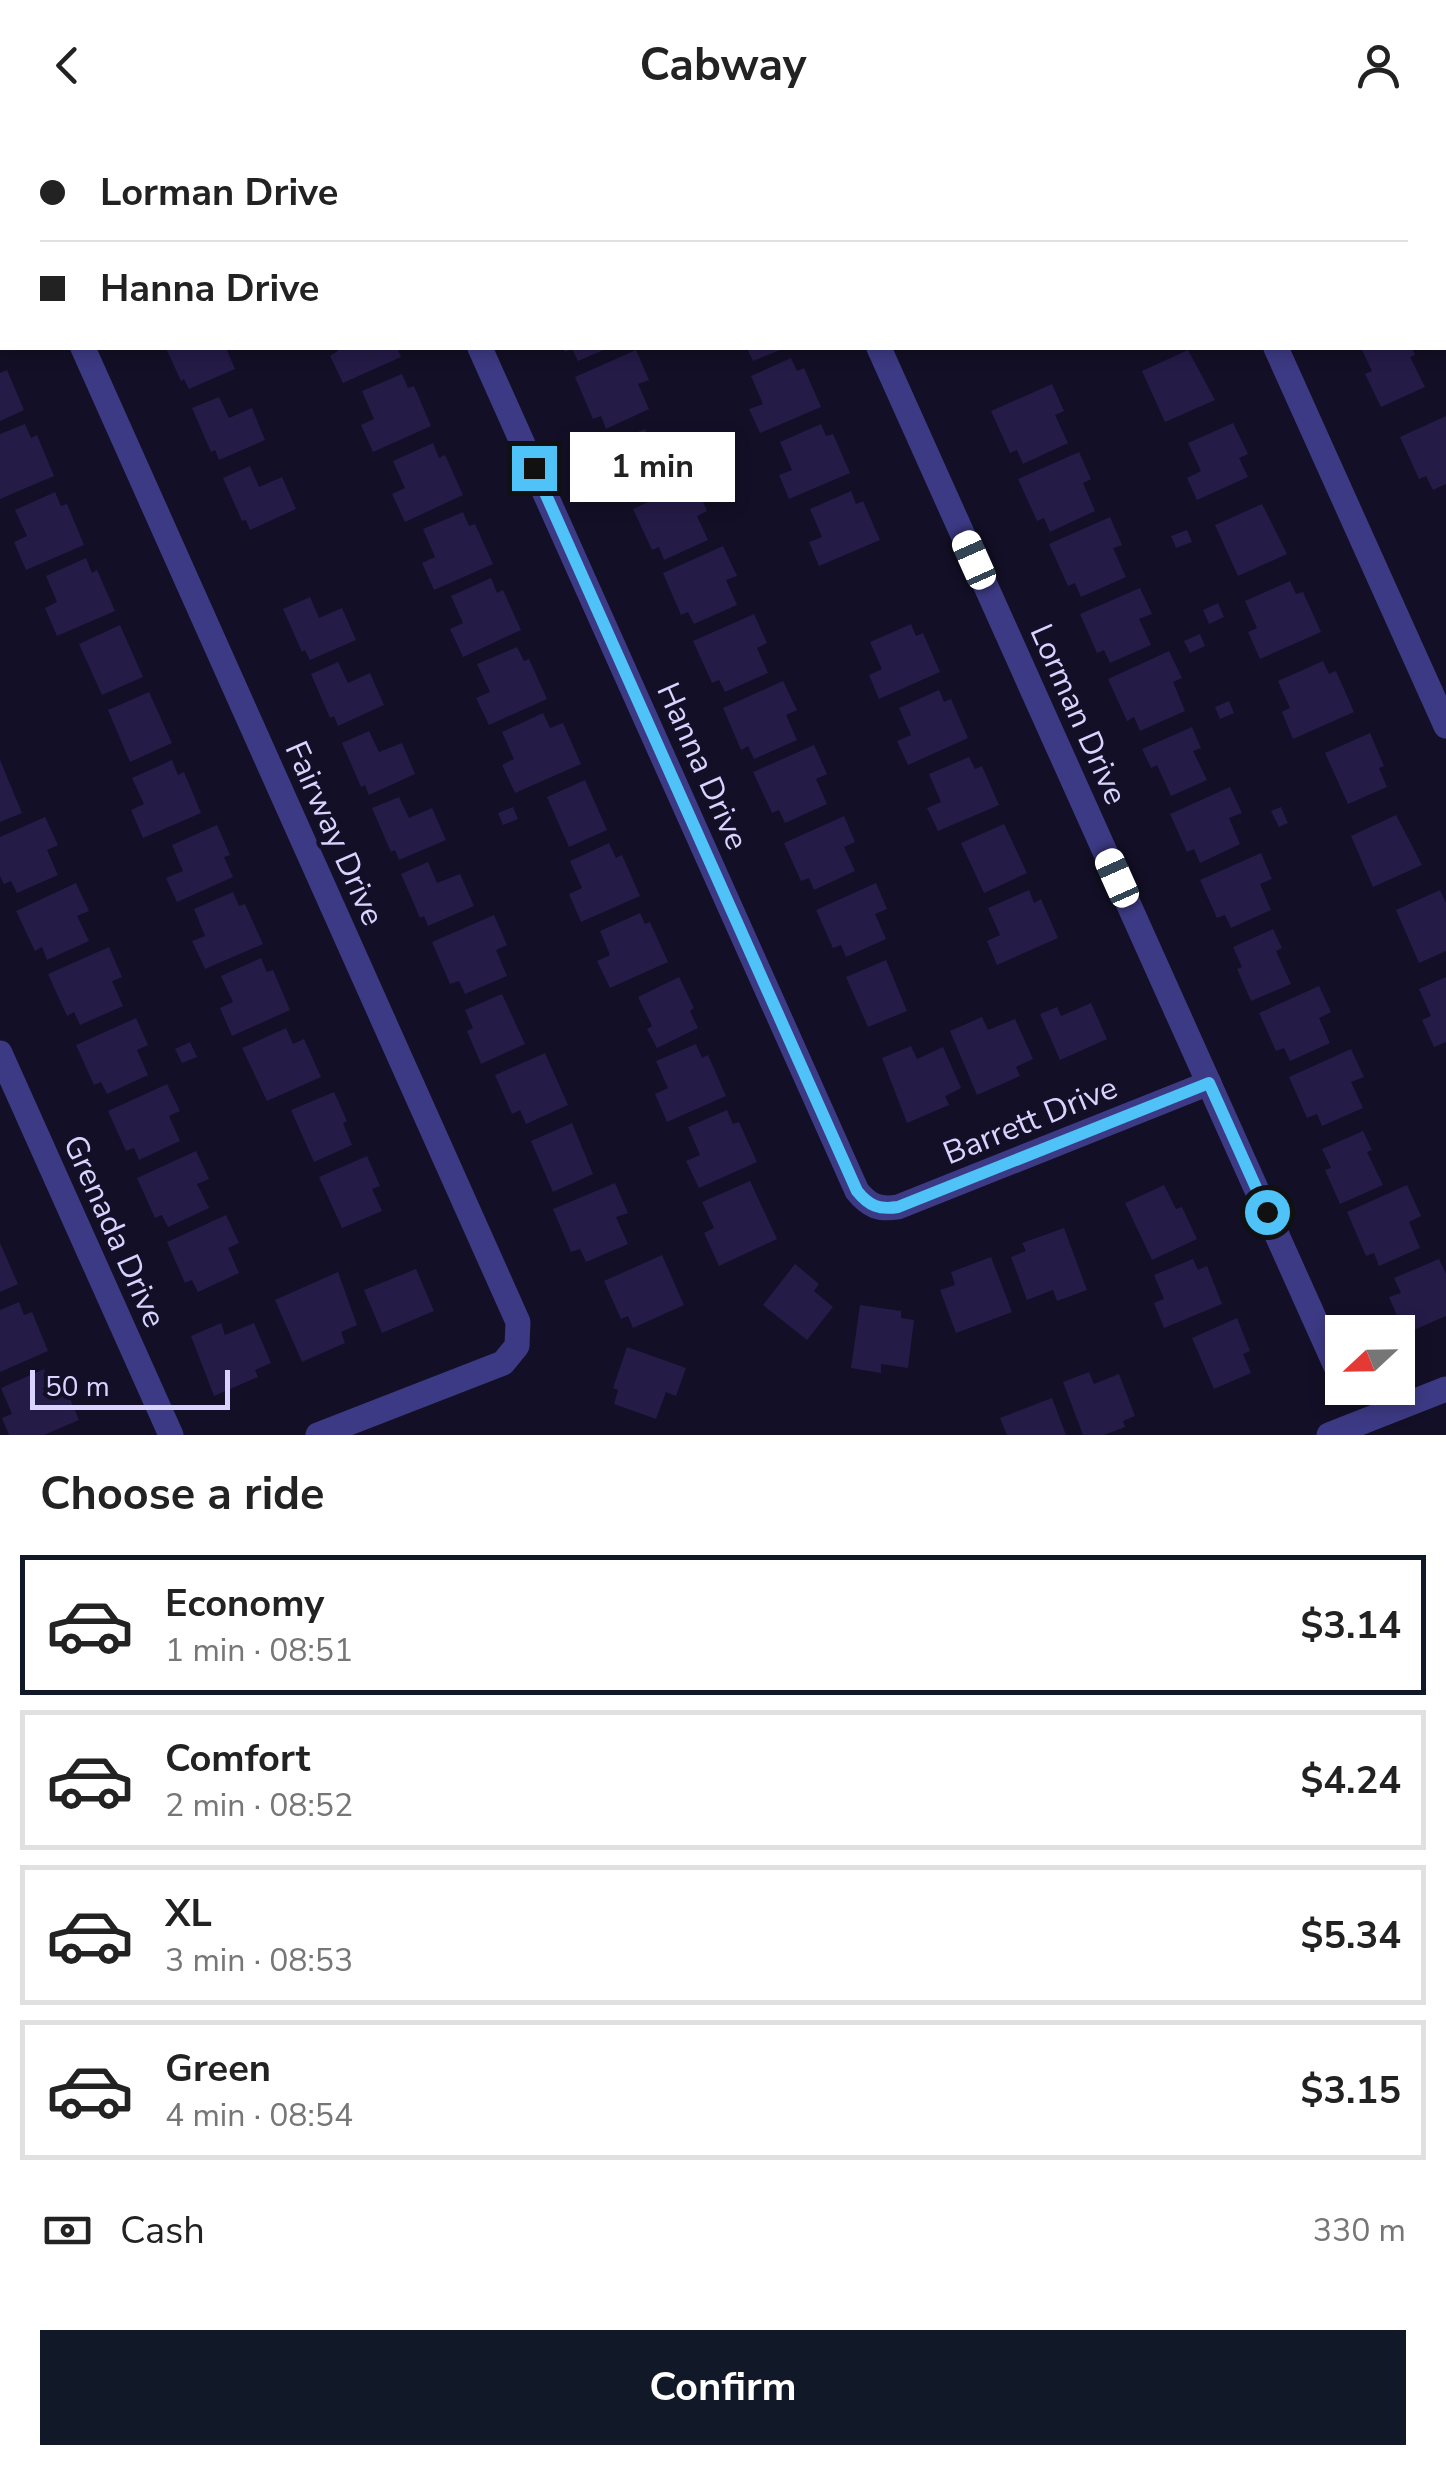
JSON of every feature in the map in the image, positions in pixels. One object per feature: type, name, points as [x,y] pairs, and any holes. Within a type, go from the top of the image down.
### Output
[{"type":"street","name":"Fairway Drive","points":[[84,350],[518,1322],[517,1346],[503,1363],[318,1435]]},
{"type":"street","name":"Hanna Drive","points":[[481,350],[857,1191],[874,1207]]},
{"type":"street","name":"Lorman Drive","points":[[880,350],[1325,1342]]},
{"type":"street","points":[[1277,350],[1446,726]]},
{"type":"street","name":"Grenada Drive","points":[[0,1053],[171,1435]]},
{"type":"street","name":"Barrett Drive","points":[[874,1207],[898,1207],[1209,1083]]},
{"type":"street","points":[[1328,1435],[1446,1389]]},
{"type":"street","points":[[1354,1405],[1361,1422]]},
{"type":"building","points":[[167,350],[227,350],[235,369],[189,389],[184,379],[181,381]]},
{"type":"building","points":[[339,350],[398,350],[401,357],[343,383],[330,356]]},
{"type":"building","points":[[572,350],[603,350],[578,361]]},
{"type":"building","points":[[636,350],[649,380],[638,384],[649,409],[606,429],[601,416],[593,419],[575,377]]},
{"type":"building","points":[[748,350],[780,350],[753,361]]},
{"type":"building","points":[[1188,350],[1215,400],[1165,422],[1142,371]]},
{"type":"building","points":[[1362,350],[1413,350],[1415,355],[1410,357],[1425,387],[1381,407],[1365,374],[1372,371]]},
{"type":"building","points":[[791,358],[797,371],[804,368],[821,407],[760,433],[749,409],[763,404],[751,376]]},
{"type":"building","points":[[7,370],[24,410],[0,421],[0,373]]},
{"type":"building","points":[[402,374],[408,388],[414,386],[431,426],[373,452],[361,425],[374,419],[362,391]]},
{"type":"building","points":[[1052,384],[1064,411],[1055,415],[1068,443],[1023,464],[1017,450],[1010,453],[991,411]]},
{"type":"building","points":[[219,397],[229,418],[252,408],[265,440],[219,460],[215,450],[211,452],[192,408]]},
{"type":"building","points":[[1446,416],[1446,484],[1433,490],[1426,476],[1419,479],[1400,437]]},
{"type":"building","points":[[1233,423],[1248,454],[1239,458],[1248,477],[1197,500],[1187,478],[1201,471],[1188,443]]},
{"type":"building","points":[[25,424],[31,438],[37,435],[54,476],[0,499],[0,434]]},
{"type":"building","points":[[821,424],[826,436],[833,434],[850,473],[789,499],[779,475],[792,470],[780,442]]},
{"type":"building","points":[[645,429],[667,480],[625,498],[612,467],[619,464],[610,444]]},
{"type":"building","points":[[433,443],[439,458],[445,455],[463,495],[405,522],[392,494],[405,488],[393,461]]},
{"type":"building","points":[[1079,452],[1091,479],[1083,483],[1095,511],[1050,532],[1044,518],[1037,521],[1018,479]]},
{"type":"building","points":[[250,466],[259,487],[282,477],[296,509],[250,530],[223,478]]},
{"type":"building","points":[[694,481],[707,511],[697,516],[708,540],[664,560],[659,547],[652,550],[633,509]]},
{"type":"building","points":[[851,491],[856,504],[863,501],[880,540],[819,566],[809,542],[822,537],[810,509]]},
{"type":"building","points":[[55,492],[61,506],[67,504],[84,545],[26,570],[14,542],[27,536],[15,510]]},
{"type":"building","points":[[1262,504],[1287,554],[1238,576],[1215,525]]},
{"type":"building","points":[[463,512],[469,526],[475,524],[493,564],[434,590],[422,563],[435,557],[423,529]]},
{"type":"building","points":[[1110,517],[1122,545],[1113,548],[1126,577],[1081,597],[1075,583],[1068,586],[1049,544]]},
{"type":"building","points":[[1187,530],[1192,542],[1176,548],[1171,536]]},
{"type":"building","points":[[723,546],[737,576],[726,580],[737,605],[694,624],[688,612],[681,615],[663,573]]},
{"type":"building","points":[[86,558],[92,573],[97,570],[115,611],[57,636],[45,608],[57,602],[46,576]]},
{"type":"building","points":[[491,578],[497,593],[503,590],[521,630],[463,657],[450,629],[463,623],[451,596]]},
{"type":"building","points":[[1290,581],[1296,594],[1303,592],[1321,632],[1260,659],[1248,632],[1257,628],[1245,601]]},
{"type":"building","points":[[1140,588],[1152,614],[1139,619],[1151,645],[1110,663],[1104,650],[1097,653],[1080,614]]},
{"type":"building","points":[[310,597],[319,618],[342,608],[356,640],[310,660],[305,650],[302,652],[283,609]]},
{"type":"building","points":[[1218,603],[1224,617],[1209,624],[1203,610]]},
{"type":"building","points":[[754,614],[767,643],[757,648],[768,673],[725,692],[719,680],[712,683],[693,641]]},
{"type":"building","points":[[911,624],[916,636],[923,633],[940,672],[879,699],[869,675],[882,669],[870,642]]},
{"type":"building","points":[[120,625],[143,677],[102,695],[79,644]]},
{"type":"building","points":[[1200,634],[1205,646],[1190,653],[1184,641]]},
{"type":"building","points":[[517,647],[524,661],[529,659],[547,699],[489,725],[476,698],[490,692],[477,664]]},
{"type":"building","points":[[1169,651],[1182,678],[1173,682],[1185,711],[1140,731],[1134,717],[1127,721],[1108,679]]},
{"type":"building","points":[[1323,661],[1329,674],[1336,671],[1354,712],[1293,739],[1282,712],[1290,708],[1278,681]]},
{"type":"building","points":[[338,662],[348,683],[370,673],[384,705],[338,726],[334,716],[330,718],[311,674]]},
{"type":"building","points":[[783,681],[797,710],[786,715],[797,740],[754,759],[748,746],[741,750],[723,708]]},
{"type":"building","points":[[939,690],[944,702],[951,699],[968,738],[908,765],[897,741],[911,735],[899,708]]},
{"type":"building","points":[[149,692],[172,743],[130,762],[108,710]]},
{"type":"building","points":[[1229,701],[1234,713],[1220,719],[1215,707]]},
{"type":"building","points":[[543,713],[550,728],[563,723],[581,764],[515,793],[502,765],[514,759],[502,732]]},
{"type":"building","points":[[1192,727],[1201,748],[1193,751],[1207,780],[1171,796],[1157,765],[1151,768],[1142,749]]},
{"type":"building","points":[[369,731],[379,752],[402,743],[415,774],[369,795],[365,785],[361,787],[342,743]]},
{"type":"building","points":[[1370,733],[1384,766],[1379,768],[1387,787],[1348,804],[1325,753]]},
{"type":"building","points":[[814,745],[827,774],[816,779],[827,804],[785,823],[779,810],[772,813],[753,772]]},
{"type":"building","points":[[969,757],[975,769],[982,766],[999,805],[938,831],[927,808],[941,802],[929,774]]},
{"type":"building","points":[[0,760],[22,813],[0,822]]},
{"type":"building","points":[[172,760],[178,775],[184,772],[201,813],[143,838],[131,810],[144,804],[132,778]]},
{"type":"building","points":[[585,780],[607,830],[569,847],[547,797]]},
{"type":"building","points":[[1230,787],[1242,813],[1229,818],[1240,844],[1200,863],[1194,849],[1187,852],[1170,814]]},
{"type":"building","points":[[399,797],[409,818],[432,808],[446,840],[399,860],[395,850],[391,852],[372,808]]},
{"type":"building","points":[[513,807],[518,819],[503,825],[498,813]]},
{"type":"building","points":[[1281,807],[1288,823],[1279,827],[1271,811]]},
{"type":"building","points":[[1396,815],[1422,865],[1373,887],[1351,836]]},
{"type":"building","points":[[844,816],[855,842],[844,847],[855,871],[814,890],[809,878],[801,881],[784,843]]},
{"type":"building","points":[[45,817],[58,845],[47,850],[58,875],[17,893],[11,881],[4,884],[0,876],[0,837]]},
{"type":"building","points":[[1004,824],[1027,873],[984,893],[961,843]]},
{"type":"building","points":[[217,825],[230,855],[224,857],[233,877],[177,902],[166,878],[183,871],[172,845]]},
{"type":"building","points":[[609,843],[616,858],[622,855],[640,896],[581,922],[569,894],[582,888],[570,861]]},
{"type":"building","points":[[1261,853],[1272,879],[1260,884],[1271,910],[1231,928],[1225,915],[1217,918],[1200,880]]},
{"type":"building","points":[[428,862],[437,883],[460,874],[474,906],[428,926],[424,916],[420,918],[401,874]]},
{"type":"building","points":[[76,883],[89,911],[77,916],[89,941],[47,960],[42,947],[35,951],[16,911]]},
{"type":"building","points":[[876,883],[887,909],[875,914],[886,939],[846,957],[841,945],[833,948],[816,910]]},
{"type":"building","points":[[1029,890],[1034,903],[1041,899],[1058,938],[997,965],[987,941],[1000,935],[988,908]]},
{"type":"building","points":[[1440,890],[1446,903],[1446,951],[1419,963],[1396,910]]},
{"type":"building","points":[[233,892],[239,906],[245,904],[263,944],[205,969],[192,941],[205,936],[194,909]]},
{"type":"building","points":[[640,913],[645,924],[650,922],[668,962],[610,988],[597,961],[610,955],[600,931]]},
{"type":"building","points":[[494,915],[507,945],[496,950],[507,976],[465,994],[459,981],[450,984],[432,942]]},
{"type":"building","points":[[1273,929],[1282,948],[1276,951],[1291,984],[1251,1001],[1237,969],[1242,967],[1233,947]]},
{"type":"building","points":[[109,947],[122,977],[112,981],[123,1006],[80,1025],[74,1012],[67,1016],[48,974]]},
{"type":"building","points":[[261,958],[267,972],[273,970],[290,1010],[232,1036],[220,1008],[233,1002],[221,976]]},
{"type":"building","points":[[886,960],[907,1011],[868,1027],[846,977]]},
{"type":"building","points":[[679,977],[694,1008],[690,1011],[698,1028],[657,1048],[638,997]]},
{"type":"building","points":[[1446,977],[1446,1042],[1434,1047],[1422,1020],[1431,1016],[1419,989]]},
{"type":"building","points":[[1319,986],[1331,1012],[1319,1018],[1330,1043],[1290,1061],[1284,1048],[1276,1051],[1259,1013]]},
{"type":"building","points":[[502,994],[525,1044],[481,1064],[467,1031],[473,1028],[465,1010]]},
{"type":"building","points":[[1091,1003],[1107,1039],[1060,1060],[1040,1014],[1057,1007],[1061,1016]]},
{"type":"building","points":[[982,1017],[988,1030],[1015,1019],[1033,1059],[1016,1067],[1020,1076],[977,1095],[950,1031]]},
{"type":"building","points":[[136,1018],[148,1045],[137,1050],[148,1075],[107,1094],[101,1082],[94,1085],[76,1045]]},
{"type":"building","points":[[286,1028],[293,1044],[304,1039],[321,1077],[267,1101],[242,1048]]},
{"type":"building","points":[[190,1042],[197,1057],[182,1063],[175,1049]]},
{"type":"building","points":[[696,1044],[702,1058],[708,1055],[726,1096],[667,1122],[655,1094],[668,1088],[656,1061]]},
{"type":"building","points":[[911,1046],[917,1059],[943,1047],[961,1088],[945,1096],[949,1105],[907,1123],[882,1058]]},
{"type":"building","points":[[1351,1049],[1364,1077],[1351,1082],[1363,1108],[1322,1126],[1317,1114],[1307,1118],[1289,1077]]},
{"type":"building","points":[[545,1053],[568,1105],[526,1124],[520,1110],[512,1114],[495,1075]]},
{"type":"building","points":[[167,1084],[180,1111],[169,1116],[180,1141],[139,1160],[134,1148],[126,1151],[108,1111]]},
{"type":"building","points":[[334,1092],[352,1145],[314,1162],[291,1110]]},
{"type":"building","points":[[727,1110],[733,1124],[739,1122],[757,1162],[699,1188],[686,1161],[700,1155],[688,1127]]},
{"type":"building","points":[[572,1123],[593,1174],[553,1192],[531,1141]]},
{"type":"building","points":[[1363,1131],[1372,1150],[1367,1152],[1383,1185],[1340,1204],[1325,1170],[1331,1168],[1322,1149]]},
{"type":"building","points":[[196,1151],[209,1179],[197,1184],[209,1208],[168,1227],[162,1215],[155,1218],[137,1178]]},
{"type":"building","points":[[367,1156],[380,1186],[372,1189],[382,1211],[342,1228],[319,1177]]},
{"type":"building","points":[[750,1181],[777,1239],[719,1266],[704,1233],[714,1228],[702,1202]]},
{"type":"building","points":[[615,1183],[628,1213],[616,1217],[628,1244],[586,1262],[580,1249],[571,1252],[553,1209]]},
{"type":"building","points":[[1164,1185],[1176,1209],[1182,1207],[1197,1239],[1152,1260],[1125,1203]]},
{"type":"building","points":[[1407,1185],[1421,1216],[1409,1222],[1420,1248],[1379,1266],[1374,1253],[1366,1256],[1347,1212]]},
{"type":"building","points":[[226,1215],[239,1243],[228,1248],[239,1273],[198,1292],[192,1280],[185,1283],[167,1242]]},
{"type":"building","points":[[1064,1228],[1087,1290],[1057,1301],[1053,1290],[1027,1300],[1011,1257],[1026,1251],[1022,1243]]},
{"type":"building","points":[[0,1243],[18,1284],[0,1292]]},
{"type":"building","points":[[662,1255],[684,1305],[633,1328],[628,1316],[621,1319],[604,1281]]},
{"type":"building","points":[[991,1257],[1012,1312],[956,1333],[940,1290],[955,1285],[951,1272]]},
{"type":"building","points":[[1193,1259],[1198,1270],[1207,1266],[1222,1304],[1164,1328],[1154,1303],[1164,1299],[1154,1275]]},
{"type":"building","points":[[1439,1259],[1446,1274],[1446,1316],[1415,1330],[1415,1315],[1397,1315],[1389,1297],[1401,1293],[1394,1278]]},
{"type":"building","points":[[795,1264],[819,1284],[814,1291],[833,1307],[807,1340],[763,1305]]},
{"type":"building","points":[[416,1269],[434,1311],[382,1333],[364,1290]]},
{"type":"building","points":[[338,1272],[357,1325],[341,1332],[345,1343],[302,1362],[275,1300]]},
{"type":"building","points":[[19,1302],[24,1315],[32,1312],[48,1351],[0,1372],[0,1310]]},
{"type":"building","points":[[860,1305],[901,1311],[901,1318],[914,1320],[908,1368],[881,1364],[881,1373],[851,1368]]},
{"type":"building","points":[[1237,1318],[1250,1351],[1243,1354],[1251,1373],[1214,1389],[1192,1338]]},
{"type":"building","points":[[221,1323],[225,1335],[254,1323],[271,1363],[255,1370],[258,1377],[214,1396],[191,1336]]},
{"type":"building","points":[[627,1347],[686,1368],[676,1396],[666,1392],[656,1419],[614,1404],[618,1390],[613,1388]]},
{"type":"building","points":[[44,1369],[50,1382],[61,1378],[79,1420],[44,1435],[9,1435],[2,1418],[12,1414],[1,1388]]},
{"type":"building","points":[[1089,1372],[1094,1384],[1119,1374],[1135,1416],[1123,1421],[1125,1427],[1104,1435],[1083,1435],[1063,1382]]},
{"type":"building","points":[[1052,1398],[1066,1435],[1007,1435],[1000,1418]]},
{"type":"route","points":[[534,468],[864,1200],[874,1207],[898,1207],[1209,1083],[1267,1212]]}]
